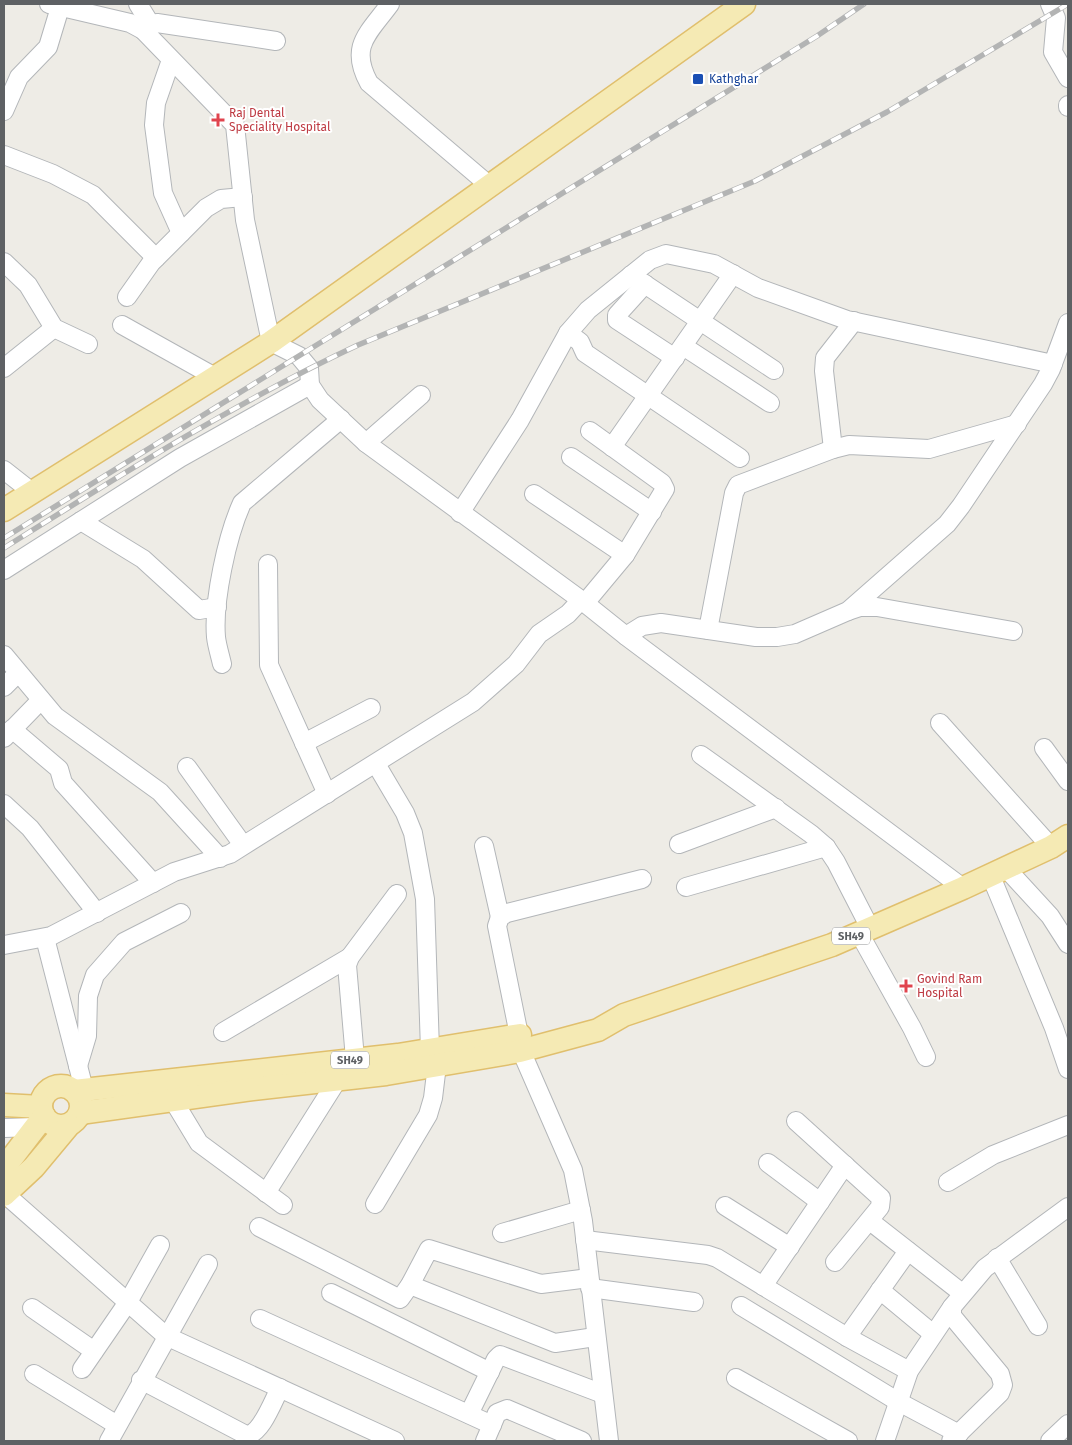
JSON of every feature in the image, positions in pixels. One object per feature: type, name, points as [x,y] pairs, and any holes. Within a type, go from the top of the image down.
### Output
[{"type":"main road","points":[[4,510],[271,342],[744,4]]},
{"type":"main road","name":"SH49","points":[[74,1119],[174,1100],[338,1079],[518,1041],[598,1030],[624,1015],[832,944],[864,931],[963,888],[1060,842]]},
{"type":"main road","name":"SH49","points":[[79,1090],[355,1059],[433,1058]]},
{"type":"main road","points":[[4,1168],[40,1117],[44,1095],[54,1088],[61,1086],[79,1090],[81,1102],[74,1119],[34,1167],[4,1194]]},
{"type":"main road","points":[[4,1105],[40,1117],[56,1126],[74,1119]]},
{"type":"street","points":[[138,4],[147,27],[171,60],[235,125],[245,220],[271,342],[298,356],[309,368],[310,385],[320,400],[366,443],[583,601],[626,636],[963,888]]},
{"type":"street","points":[[390,4],[364,41],[359,52],[361,68],[369,84],[490,186]]},
{"type":"street","points":[[1050,4],[1056,18],[1053,52],[1068,78]]},
{"type":"street","points":[[4,111],[19,77],[48,47],[57,5],[147,27],[157,23],[276,41]]},
{"type":"street","points":[[171,60],[156,103],[154,125],[163,193],[181,234]]},
{"type":"street","points":[[4,155],[53,174],[93,196],[156,258]]},
{"type":"street","points":[[127,297],[146,269],[213,202],[243,197]]},
{"type":"street","points":[[770,403],[617,320],[618,315],[650,260],[666,254],[714,264],[766,292],[854,321],[1053,364]]},
{"type":"street","points":[[4,262],[28,285],[54,328],[88,344]]},
{"type":"street","points":[[612,447],[733,274]]},
{"type":"street","points":[[638,280],[774,370]]},
{"type":"street","points":[[460,513],[520,420],[568,333],[588,310],[638,280]]},
{"type":"street","points":[[833,449],[824,372],[825,358],[854,321]]},
{"type":"street","points":[[848,611],[951,519],[1017,424],[1053,364],[1068,323]]},
{"type":"street","points":[[122,325],[215,377]]},
{"type":"street","points":[[4,368],[54,328]]},
{"type":"street","points":[[568,333],[580,342],[585,353],[740,458]]},
{"type":"street","points":[[4,570],[180,458],[310,385]]},
{"type":"street","points":[[366,443],[421,395]]},
{"type":"street","points":[[222,664],[216,637],[217,607],[234,520],[242,503],[340,419]]},
{"type":"street","points":[[708,630],[735,489],[742,483],[833,449],[849,445],[929,449],[1017,424]]},
{"type":"street","points":[[4,945],[44,938],[60,933],[186,867],[220,858],[376,764],[473,702],[516,664],[539,634],[583,601],[625,555],[664,493],[664,486],[590,430]]},
{"type":"street","points":[[571,457],[652,512]]},
{"type":"street","points":[[4,470],[32,492]]},
{"type":"street","points":[[534,494],[625,555]]},
{"type":"street","points":[[81,521],[143,559],[199,610],[217,607]]},
{"type":"street","points":[[268,564],[269,665],[327,794]]},
{"type":"street","points":[[626,636],[651,623],[777,637],[795,634],[860,607],[877,607],[1013,631]]},
{"type":"street","points":[[4,655],[41,700],[71,729],[160,792],[220,858]]},
{"type":"street","points":[[4,687],[18,673]]},
{"type":"street","points":[[41,700],[8,734],[59,769],[63,783],[153,883]]},
{"type":"street","points":[[304,743],[371,708]]},
{"type":"street","points":[[940,723],[1060,842]]},
{"type":"street","points":[[1044,748],[1068,781]]},
{"type":"street","points":[[701,755],[776,808],[826,848],[864,931],[926,1056]]},
{"type":"street","points":[[375,1204],[430,1110],[433,1058],[425,899],[413,833],[406,813],[376,764]]},
{"type":"street","points":[[187,767],[243,845]]},
{"type":"street","points":[[4,804],[30,828],[97,913]]},
{"type":"street","points":[[679,844],[776,808]]},
{"type":"street","points":[[484,846],[500,918],[497,926],[518,1041],[573,1170],[585,1240],[595,1337],[609,1441]]},
{"type":"street","points":[[686,887],[826,848]]},
{"type":"street","points":[[998,871],[1050,916],[1068,944]]},
{"type":"street","points":[[998,871],[1068,1069]]},
{"type":"street","points":[[500,918],[507,913],[642,879]]},
{"type":"street","points":[[223,1032],[350,957],[397,894]]},
{"type":"street","points":[[78,1066],[87,1036],[88,996],[95,975],[124,942],[181,913]]},
{"type":"street","points":[[44,938],[78,1066],[79,1090]]},
{"type":"street","points":[[350,957],[347,974],[355,1059]]},
{"type":"street","points":[[266,1193],[338,1079]]},
{"type":"street","points":[[174,1100],[199,1144],[283,1205]]},
{"type":"street","points":[[4,1128],[40,1117]]},
{"type":"street","points":[[796,1121],[881,1198],[880,1207],[870,1221],[835,1262]]},
{"type":"street","points":[[948,1182],[993,1155],[1068,1125]]},
{"type":"street","points":[[768,1163],[820,1202]]},
{"type":"street","points":[[763,1286],[845,1165]]},
{"type":"street","points":[[4,1194],[166,1336],[395,1441]]},
{"type":"street","points":[[725,1206],[790,1248]]},
{"type":"street","points":[[885,1441],[909,1371],[957,1300],[996,1258],[1068,1207]]},
{"type":"street","points":[[502,1233],[581,1210]]},
{"type":"street","points":[[870,1221],[908,1251],[957,1300]]},
{"type":"street","points":[[259,1227],[397,1298],[402,1297],[410,1285],[426,1252],[433,1249],[542,1284],[590,1283],[694,1302]]},
{"type":"street","points":[[585,1240],[708,1255],[717,1258],[847,1337],[909,1371]]},
{"type":"street","points":[[82,1369],[128,1302],[160,1245]]},
{"type":"street","points":[[847,1337],[908,1251]]},
{"type":"street","points":[[996,1258],[1038,1326]]},
{"type":"street","points":[[109,1441],[141,1380],[208,1264]]},
{"type":"street","points":[[410,1285],[555,1343],[595,1337]]},
{"type":"street","points":[[880,1290],[934,1334]]},
{"type":"street","points":[[331,1294],[490,1372]]},
{"type":"street","points":[[741,1306],[955,1438],[1000,1393],[1003,1385],[1000,1374],[952,1316],[957,1300]]},
{"type":"street","points":[[32,1308],[94,1351]]},
{"type":"street","points":[[260,1319],[492,1424]]},
{"type":"street","points":[[469,1414],[498,1357],[504,1356],[603,1394]]},
{"type":"street","points":[[34,1374],[118,1425]]},
{"type":"street","points":[[736,1378],[848,1441]]},
{"type":"street","points":[[141,1380],[246,1435],[251,1435],[258,1430],[280,1388]]},
{"type":"street","points":[[485,1441],[492,1424],[501,1410],[513,1410],[582,1441]]},
{"type":"street","points":[[1050,1441],[1068,1424]]},
{"type":"railway","points":[[4,538],[817,36],[864,4]]},
{"type":"railway","points":[[4,548],[178,441],[312,367],[358,345],[755,181],[887,112],[1068,4]]},
{"type":"place","name":"Kathghar","points":[[698,79]]},
{"type":"place","name":"Raj Dental Speciality Hospital","points":[[218,120]]},
{"type":"place","name":"Govind Ram Hospital","points":[[906,986]]}]
